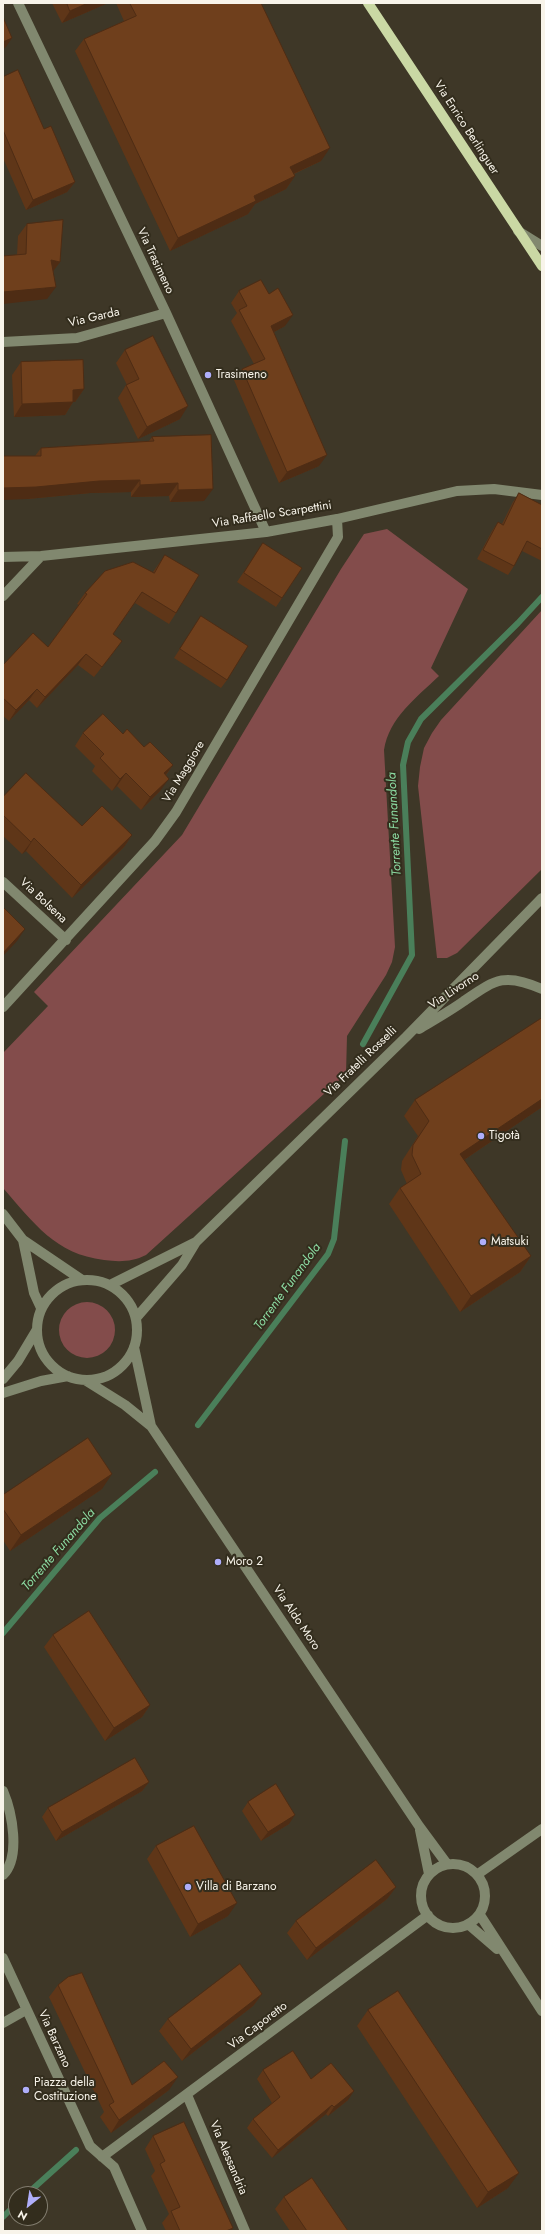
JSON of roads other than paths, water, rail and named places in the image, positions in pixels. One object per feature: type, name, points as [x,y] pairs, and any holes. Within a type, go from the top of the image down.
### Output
[{"type":"main road","name":"Via Enrico Berlinguer","points":[[368,3],[542,266]]},
{"type":"street","name":"Via Trasimeno","points":[[18,3],[166,313],[266,532]]},
{"type":"street","points":[[518,231],[542,246]]},
{"type":"street","name":"Via Garda","points":[[3,342],[77,338],[166,313]]},
{"type":"street","name":"Via Raffaello Scarpettini","points":[[3,557],[41,556],[266,532],[337,519],[458,491],[494,489],[542,495]]},
{"type":"street","name":"Via Maggiore","points":[[3,1007],[66,940],[155,841],[176,812],[338,537],[337,519]]},
{"type":"street","points":[[3,596],[41,556]]},
{"type":"street","name":"Via Bolsena","points":[[3,882],[66,940]]},
{"type":"street","name":"Via Fratelli Rosselli","points":[[196,1242],[406,1037],[542,898]]},
{"type":"street","name":"Via Livorno","points":[[406,1037],[492,982],[507,979],[520,981],[542,989]]},
{"type":"street","points":[[3,1214],[23,1240],[82,1280]]},
{"type":"street","points":[[23,1240],[34,1293],[41,1308]]},
{"type":"street","points":[[110,1285],[196,1242]]},
{"type":"street","points":[[136,1318],[182,1265],[196,1242]]},
{"type":"street","points":[[3,1379],[18,1361],[36,1331],[41,1308],[55,1290],[70,1282],[93,1280],[110,1285],[126,1299],[136,1318],[137,1333],[134,1347],[124,1363],[115,1371],[97,1379],[85,1380],[68,1376],[56,1369],[45,1359],[39,1345],[36,1331]]},
{"type":"street","name":"Via Aldo Moro","points":[[134,1347],[151,1426]]},
{"type":"street","points":[[3,1393],[41,1381],[68,1376]]},
{"type":"street","name":"Via Aldo Moro","points":[[85,1380],[125,1406],[151,1426],[419,1826],[447,1864]]},
{"type":"street","points":[[3,1790],[11,1812],[13,1848],[12,1859],[3,1875]]},
{"type":"street","name":"Via Aldo Moro","points":[[419,1826],[429,1874]]},
{"type":"street","points":[[478,1874],[542,1829]]},
{"type":"street","points":[[447,1864],[458,1864],[469,1868],[478,1874],[486,1894],[484,1905],[480,1914],[468,1924],[454,1928],[439,1924],[428,1915],[422,1903],[421,1890],[429,1874],[437,1867],[447,1864]]},
{"type":"street","points":[[480,1914],[503,1954],[542,2011]]},
{"type":"street","name":"Via Caporetto","points":[[102,2157],[428,1915]]},
{"type":"street","points":[[468,1924],[503,1954]]},
{"type":"street","name":"Via Barzano","points":[[3,1958],[90,2146],[114,2167],[142,2231]]},
{"type":"street","points":[[3,2023],[26,2010]]},
{"type":"street","name":"Via Alessandria","points":[[187,2095],[245,2231]]},
{"type":"waterway","name":"Torrente Funandola","points":[[363,1044],[412,955],[403,765],[408,742],[421,719],[518,623],[542,597]]},
{"type":"waterway","name":"Torrente Funandola","points":[[198,1425],[328,1254],[334,1239],[345,1141]]},
{"type":"waterway","name":"Torrente Funandola","points":[[3,1633],[100,1518],[155,1472]]},
{"type":"waterway","name":"Torrente Funandola","points":[[36,2186],[76,2150]]},
{"type":"waterway","name":"Torrente Funandola","points":[[3,2217],[8,2212]]},
{"type":"place","name":"Trasimeno","points":[[208,375]]},
{"type":"place","name":"Tigotà","points":[[481,1136]]},
{"type":"place","name":"Matsuki","points":[[483,1242]]},
{"type":"place","name":"Moro 2","points":[[218,1562]]},
{"type":"place","name":"Villa di Barzano","points":[[188,1887]]},
{"type":"place","name":"Piazza della Costituzione","points":[[26,2090]]}]
